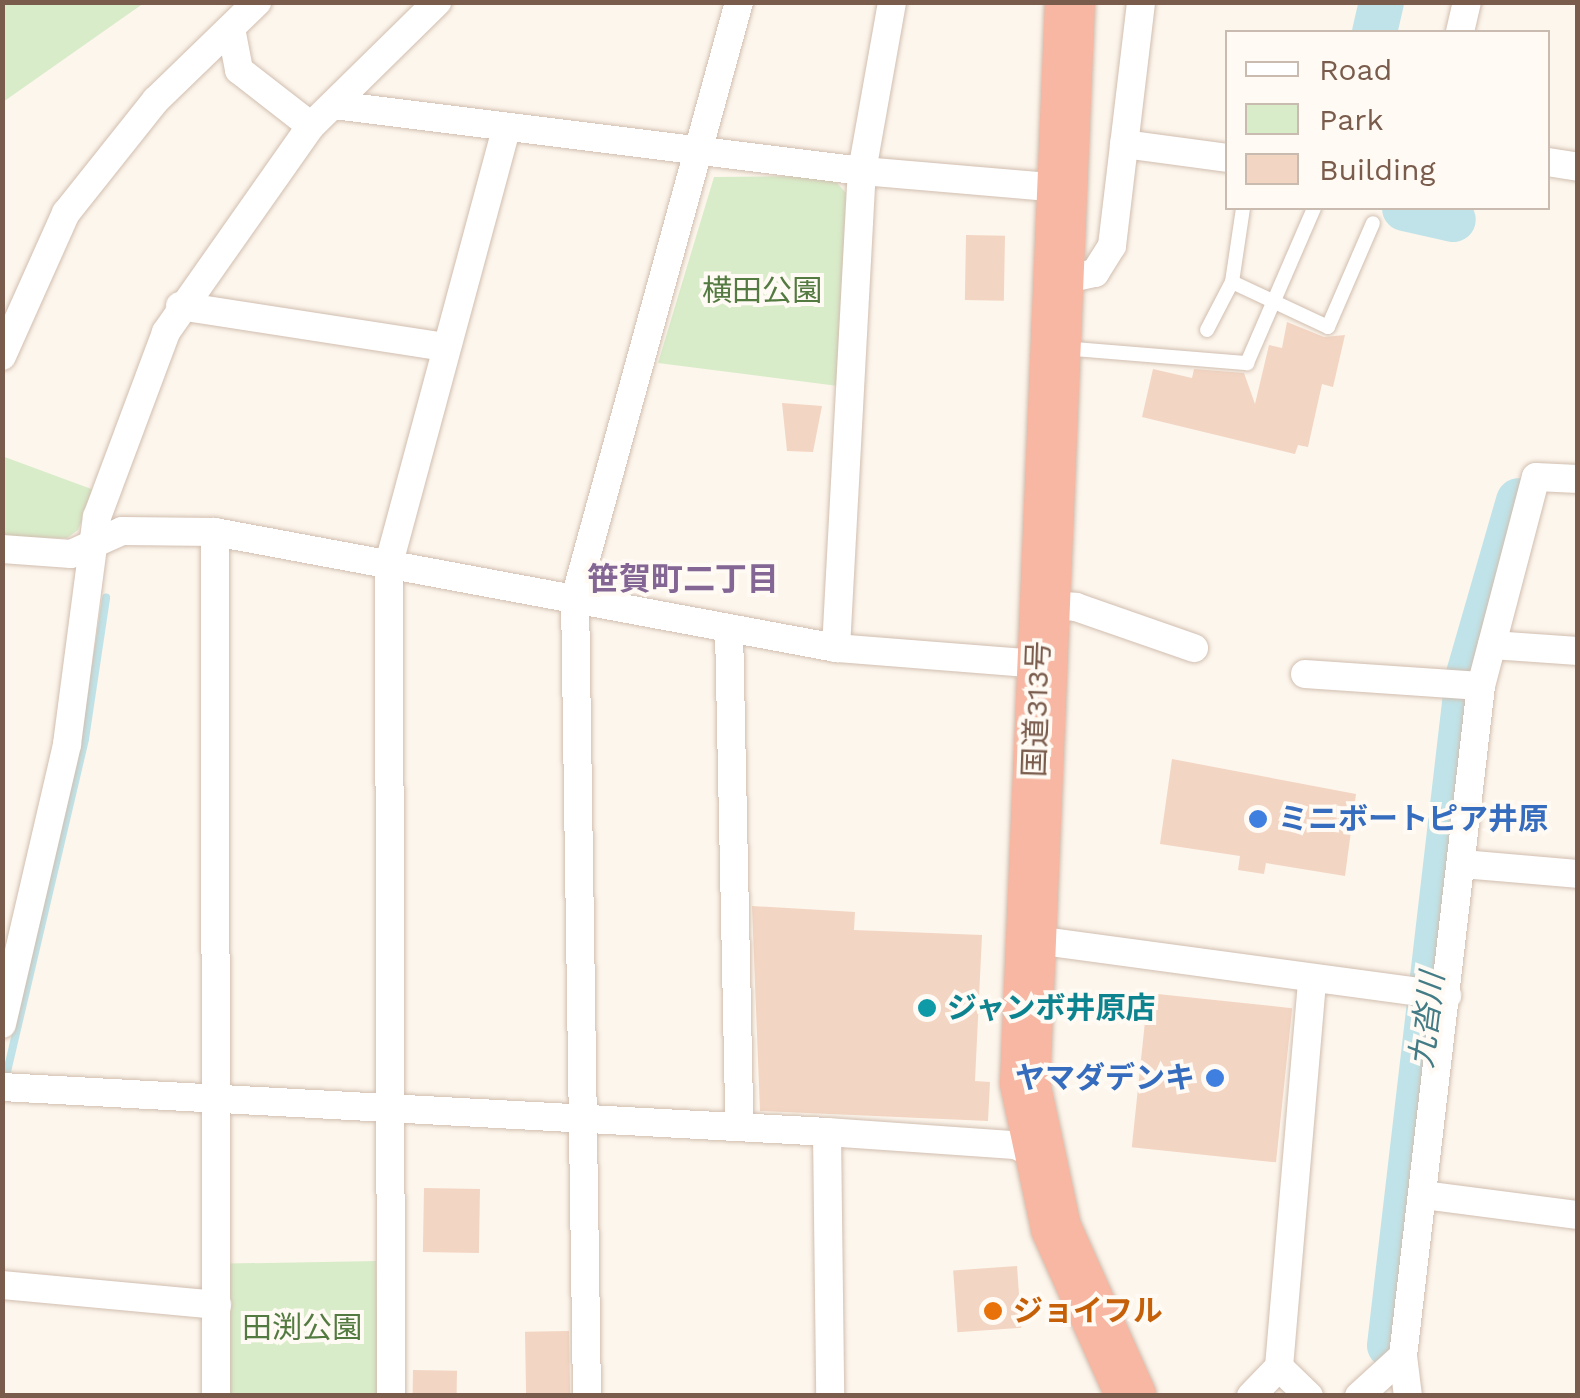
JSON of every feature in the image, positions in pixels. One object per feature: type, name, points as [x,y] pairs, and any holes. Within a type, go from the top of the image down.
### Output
[{"type":"highway","name":"国道313号","points":[[1070,2],[1024,1083],[1036,1154],[1091,1320],[1131,1396]]},
{"type":"street","points":[[2,356],[66,212],[156,100],[257,2]]},
{"type":"street","points":[[2,1024],[67,744],[91,548],[102,499],[180,306],[311,126],[438,2]]},
{"type":"street","points":[[587,1396],[575,598],[739,2]]},
{"type":"street","points":[[836,648],[862,171],[892,2]]},
{"type":"street","points":[[1057,281],[1094,273],[1112,246],[1141,2]]},
{"type":"street","points":[[1460,30],[1467,2]]},
{"type":"street","points":[[231,28],[239,70],[311,126]]},
{"type":"street","points":[[334,105],[862,171],[1061,188]]},
{"type":"street","points":[[391,1396],[393,1108],[388,563],[506,129]]},
{"type":"street","points":[[1124,144],[1225,158]]},
{"type":"street","points":[[1550,162],[1577,166]]},
{"type":"street","points":[[180,306],[446,347]]},
{"type":"street","points":[[1408,1396],[1403,1356],[1422,1195],[1434,995],[1462,864],[1481,686],[1536,477],[1578,479]]},
{"type":"street","points":[[2,549],[52,554],[91,548],[122,531],[216,532],[836,648],[1039,664]]},
{"type":"street","points":[[216,532],[220,1098],[216,1396]]},
{"type":"street","points":[[1042,606],[1076,608],[1194,648]]},
{"type":"street","points":[[729,629],[739,1126]]},
{"type":"street","points":[[1492,645],[1578,651]]},
{"type":"street","points":[[1305,674],[1481,686]]},
{"type":"street","points":[[1462,864],[1578,874]]},
{"type":"street","points":[[1028,939],[1434,995]]},
{"type":"street","points":[[1252,1396],[1280,1367],[1312,980]]},
{"type":"street","points":[[2,1087],[739,1126],[1015,1146],[1036,1154]]},
{"type":"street","points":[[827,1132],[830,1396]]},
{"type":"street","points":[[1422,1195],[1578,1215]]},
{"type":"street","points":[[2,1285],[216,1305]]},
{"type":"street","points":[[1358,1396],[1403,1356]]},
{"type":"street","points":[[1280,1367],[1309,1396]]},
{"type":"lane","points":[[1207,330],[1232,282],[1243,210]]},
{"type":"lane","points":[[1055,348],[1248,363],[1276,305],[1313,210]]},
{"type":"lane","points":[[1232,282],[1328,326],[1373,224]]},
{"type":"green space","points":[[3,2],[144,2],[144,3],[3,102]]},
{"type":"green space","name":"横田公園","points":[[831,176],[846,193],[838,386],[658,363],[714,177]]},
{"type":"green space","points":[[2,456],[94,490],[78,530],[67,538],[3,537]]},
{"type":"green space","name":"田渕公園","points":[[376,1261],[378,1395],[228,1396],[226,1264]]},
{"type":"building","points":[[966,235],[1005,236],[1004,301],[965,300]]},
{"type":"building","points":[[1287,322],[1324,337],[1345,335],[1333,387],[1322,384],[1308,447],[1298,445],[1295,454],[1142,417],[1153,369],[1192,378],[1194,369],[1244,373],[1255,404],[1269,345],[1282,348]]},
{"type":"building","points":[[782,403],[822,406],[813,452],[787,451]]},
{"type":"building","name":"ミニボートピア井原","points":[[1172,759],[1356,794],[1345,876],[1266,863],[1264,874],[1238,870],[1240,856],[1160,844]]},
{"type":"building","points":[[752,906],[855,912],[854,930],[982,935],[975,1081],[990,1082],[988,1121],[760,1111]]},
{"type":"building","name":"ヤマダデンキ","points":[[1148,993],[1292,1008],[1276,1162],[1132,1147]]},
{"type":"building","points":[[424,1188],[480,1189],[479,1253],[423,1252]]},
{"type":"building","points":[[1017,1266],[1021,1328],[957,1332],[953,1270]]},
{"type":"building","points":[[569,1331],[570,1396],[526,1396],[525,1332]]},
{"type":"building","points":[[413,1370],[457,1371],[457,1396],[413,1396]]},
{"type":"waterway","name":"九沓川","points":[[1374,30],[1381,2]]},
{"type":"waterway","name":"九沓川","points":[[1413,210],[1453,219]]},
{"type":"waterway","name":"九沓川","points":[[1467,677],[1518,500]]},
{"type":"waterway","points":[[6,1076],[85,739],[106,598]]},
{"type":"waterway","name":"九沓川","points":[[1389,1345],[1465,694]]},
{"type":"place","name":"ミニボートピア井原","points":[[1258,819]]},
{"type":"place","name":"ジャンボ井原店","points":[[927,1008]]},
{"type":"place","name":"ヤマダデンキ","points":[[1215,1078]]},
{"type":"place","name":"ジョイフル","points":[[993,1311]]},
{"type":"district","name":"笹賀町二丁目","points":[[683,579]]}]
